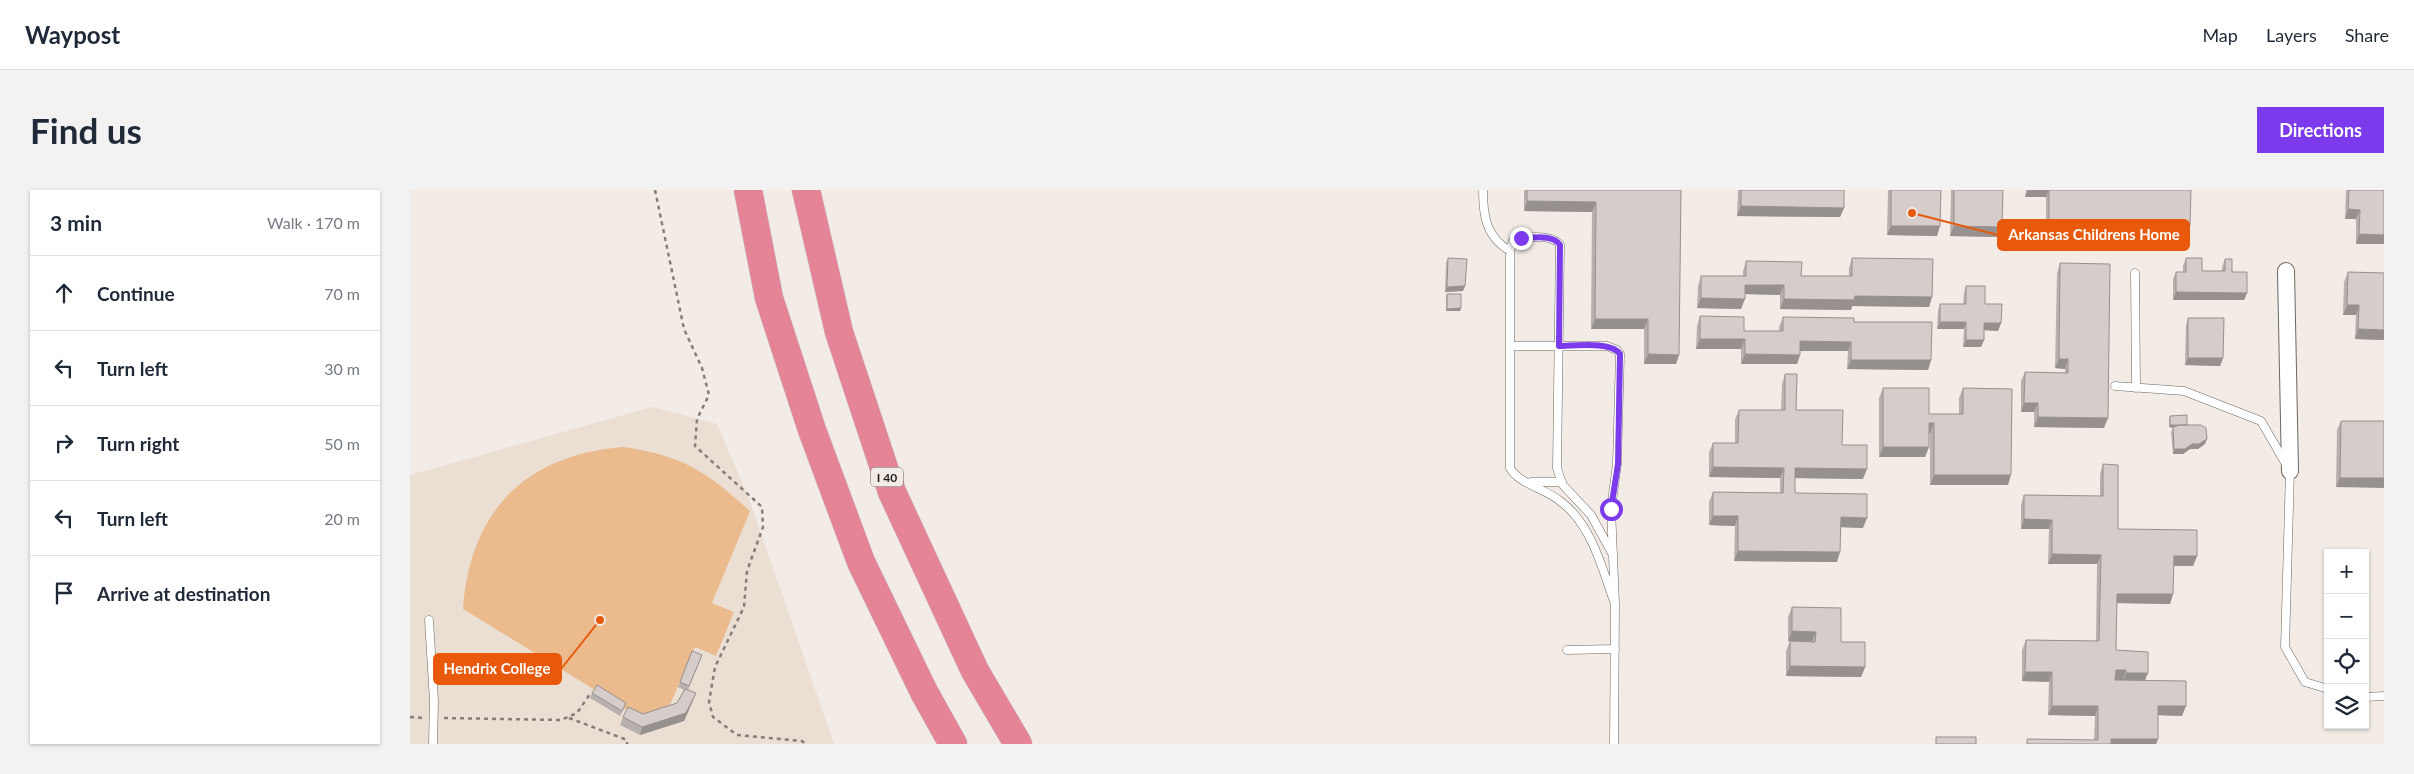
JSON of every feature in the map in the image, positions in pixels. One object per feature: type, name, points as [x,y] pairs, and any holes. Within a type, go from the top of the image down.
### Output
[{"type":"highway","points":[[748,190],[769,298],[812,430],[861,562],[924,692],[954,744]]},
{"type":"highway","name":"I 40","points":[[806,190],[839,332],[892,492],[975,671],[1018,744]]},
{"type":"street","points":[[2286,271],[2290,471]]},
{"type":"lane","points":[[1482,190],[1485,224],[1498,244],[1510,251]]},
{"type":"lane","points":[[1613,555],[1591,515],[1562,482],[1557,468],[1561,248],[1559,243],[1550,238],[1521,238],[1513,241],[1510,251],[1508,462],[1513,474],[1561,501],[1581,522],[1601,564],[1615,604]]},
{"type":"lane","points":[[2135,274],[2136,388]]},
{"type":"lane","points":[[1510,346],[1607,346],[1617,350],[1620,354],[1618,464],[1611,509],[1615,604],[1614,744]]},
{"type":"lane","points":[[2114,386],[2184,391],[2261,421],[2290,471],[2286,647],[2305,682],[2324,688]]},
{"type":"lane","points":[[1526,482],[1562,482]]},
{"type":"lane","points":[[429,620],[434,718],[433,744]]},
{"type":"lane","points":[[1566,650],[1615,650]]},
{"type":"lane","points":[[2369,696],[2384,696]]},
{"type":"path","points":[[655,190],[684,329],[702,368],[709,395],[697,419],[695,446],[762,507],[764,527],[747,570],[744,607],[715,667],[708,702],[712,717],[737,735],[802,741],[806,744]]},
{"type":"path","points":[[410,717],[553,721],[569,718],[583,707],[590,694]]},
{"type":"path","points":[[569,718],[627,740],[627,744]]},
{"type":"shaded area","points":[[652,407],[717,424],[748,496],[834,744],[410,744],[410,475]]},
{"type":"shaded area","points":[[623,447],[662,455],[692,467],[735,497],[750,511],[712,603],[734,612],[716,656],[695,647],[669,707],[639,717],[463,609],[468,574],[477,543],[491,517],[509,494],[531,476],[558,462],[588,452]]},
{"type":"building","points":[[1527,190],[1681,190],[1679,355],[1648,354],[1648,319],[1595,319],[1596,202],[1527,201]]},
{"type":"building","points":[[1741,190],[1844,190],[1844,208],[1741,206]]},
{"type":"building","points":[[1891,190],[1941,190],[1940,226],[1891,226]]},
{"type":"building","points":[[1954,190],[2003,190],[2002,227],[1954,226]]},
{"type":"building","points":[[2049,190],[2191,190],[2190,226],[2049,225]]},
{"type":"building","points":[[2349,190],[2384,190],[2384,235],[2359,234],[2360,210],[2348,209]]},
{"type":"building","points":[[1448,258],[1467,259],[1465,286],[1447,287]]},
{"type":"building","points":[[1852,258],[1933,259],[1932,297],[1855,296],[1854,300],[1784,299],[1784,285],[1745,285],[1745,299],[1701,298],[1701,276],[1746,276],[1746,261],[1802,262],[1801,276],[1852,276]]},
{"type":"building","points":[[2186,258],[2202,258],[2202,271],[2225,271],[2225,259],[2232,259],[2232,272],[2247,272],[2247,293],[2176,292],[2176,272],[2186,272]]},
{"type":"building","points":[[2060,263],[2110,264],[2108,418],[2038,417],[2038,403],[2024,403],[2025,372],[2068,373],[2068,359],[2059,359]]},
{"type":"building","points":[[2348,272],[2384,273],[2384,330],[2358,329],[2359,305],[2347,305]]},
{"type":"building","points":[[1966,286],[1985,286],[1985,304],[2002,304],[2001,323],[1984,323],[1984,340],[1966,340],[1966,322],[1940,322],[1940,304],[1966,304]]},
{"type":"building","points":[[1447,294],[1461,294],[1461,308],[1447,309]]},
{"type":"building","points":[[1700,316],[1744,317],[1744,331],[1783,331],[1783,317],[1854,318],[1854,322],[1932,322],[1931,360],[1851,360],[1851,342],[1800,341],[1800,355],[1745,354],[1745,339],[1700,339]]},
{"type":"building","points":[[2188,318],[2224,318],[2223,358],[2188,358]]},
{"type":"building","points":[[1785,374],[1797,374],[1796,410],[1843,410],[1842,445],[1867,445],[1867,469],[1795,468],[1795,493],[1867,494],[1867,518],[1841,517],[1840,552],[1738,551],[1738,516],[1713,516],[1713,492],[1783,493],[1784,468],[1713,467],[1713,443],[1738,443],[1739,410],[1785,410]]},
{"type":"building","points":[[1883,388],[1929,388],[1929,414],[1963,414],[1963,388],[2012,389],[2011,475],[1934,475],[1934,423],[1929,423],[1929,447],[1883,447]]},
{"type":"building","points":[[2187,415],[2187,425],[2170,425],[2170,416]]},
{"type":"building","points":[[2341,421],[2384,421],[2384,478],[2340,478]]},
{"type":"building","points":[[2201,425],[2206,428],[2207,439],[2199,444],[2192,444],[2185,449],[2174,449],[2173,427]]},
{"type":"building","points":[[2103,464],[2118,465],[2118,529],[2197,530],[2197,556],[2174,556],[2173,594],[2117,594],[2116,650],[2148,652],[2148,673],[2126,673],[2126,670],[2116,670],[2115,680],[2186,681],[2186,706],[2158,706],[2158,739],[2111,739],[2111,744],[2027,744],[2027,739],[2098,740],[2098,706],[2052,706],[2052,672],[2025,672],[2026,640],[2099,641],[2101,555],[2052,554],[2052,520],[2024,519],[2024,495],[2103,496]]},
{"type":"building","points":[[1792,607],[1841,608],[1841,642],[1865,642],[1865,667],[1790,666],[1790,641],[1815,642],[1816,632],[1792,631]]},
{"type":"building","points":[[692,651],[702,655],[689,686],[680,682]]},
{"type":"building","points":[[597,685],[626,703],[622,711],[592,693]]},
{"type":"building","points":[[685,689],[696,693],[686,713],[642,727],[623,717],[628,707],[643,714],[677,703]]},
{"type":"building","points":[[1936,737],[1976,737],[1976,744],[1936,744]]},
{"type":"place","name":"Arkansas Childrens Home","points":[[1912,213]]},
{"type":"place","name":"Hendrix College","points":[[600,620]]},
{"type":"route","points":[[1521,238],[1550,238],[1557,241],[1560,245],[1559,346],[1607,346],[1617,350],[1620,354],[1618,464],[1612,488],[1611,509]]}]
